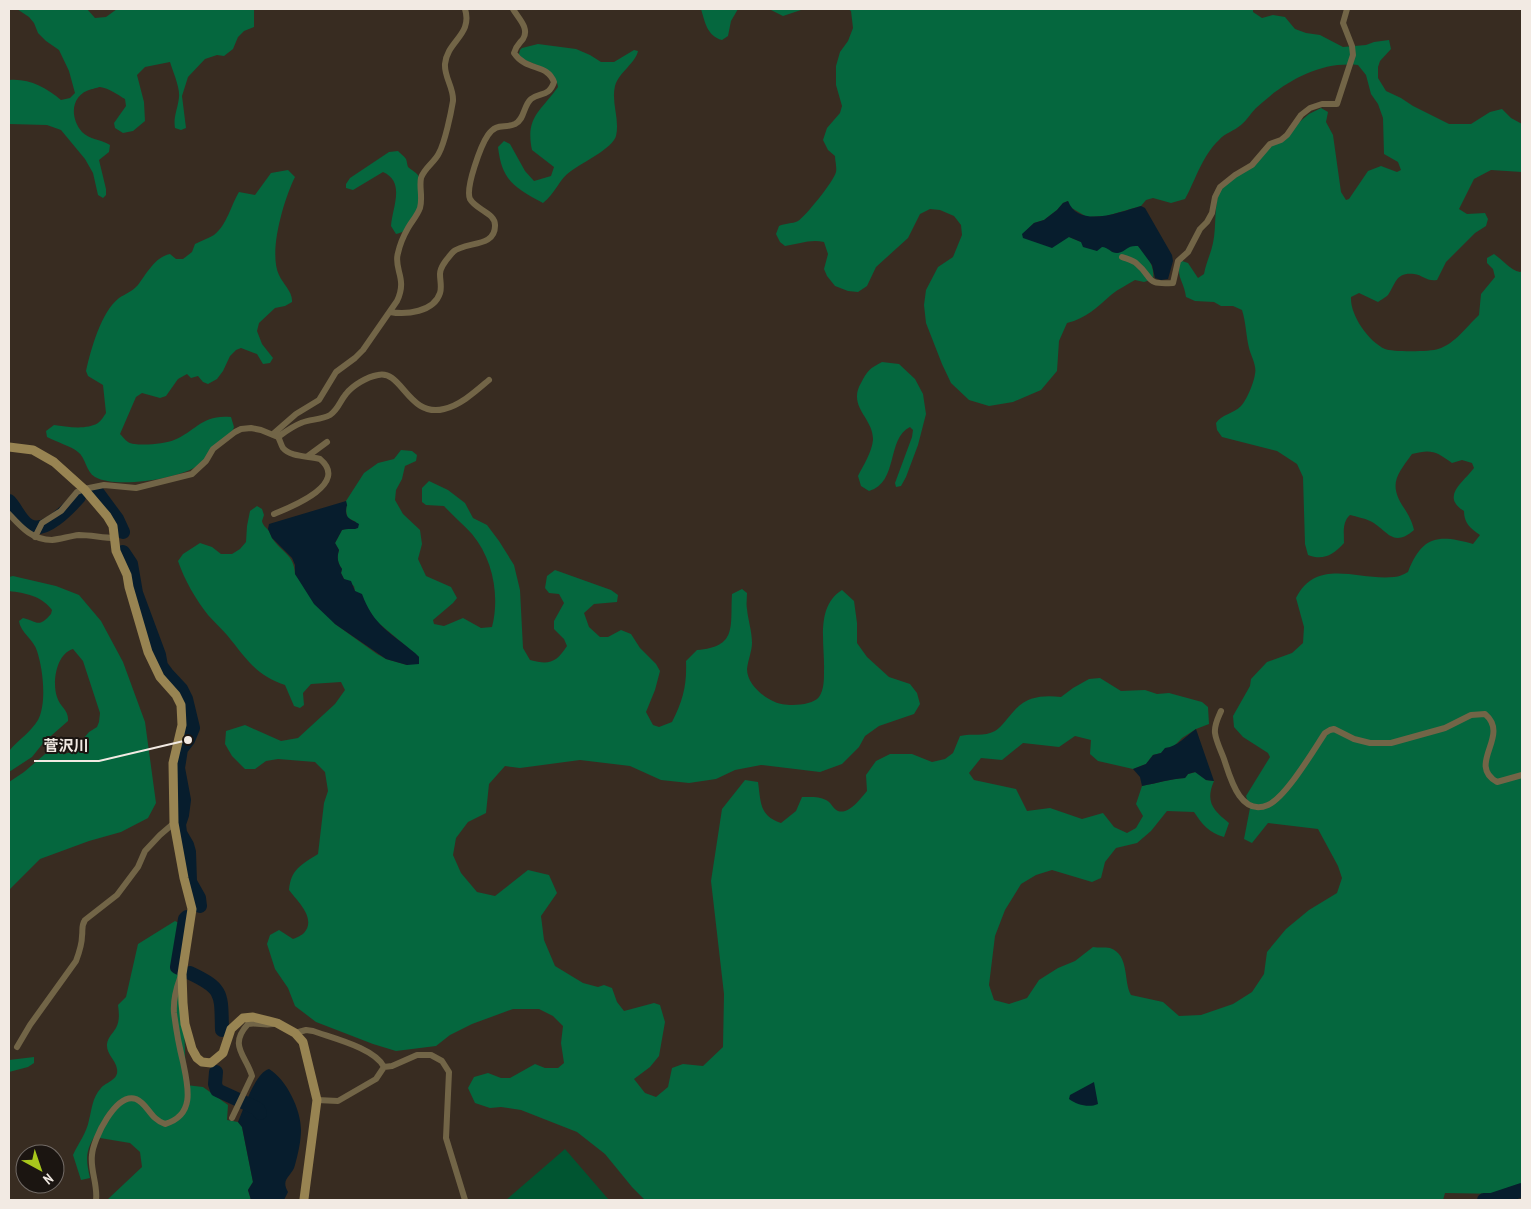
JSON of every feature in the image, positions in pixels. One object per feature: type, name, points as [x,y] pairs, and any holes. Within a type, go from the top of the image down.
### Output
[{"type":"street","points":[[276,436],[296,414],[319,400],[336,372],[363,350],[390,312],[401,292],[402,284],[396,258],[408,228],[419,211],[422,192],[421,177],[439,153],[453,94],[445,69],[445,61],[465,29],[467,14],[465,9]]},
{"type":"street","points":[[390,312],[411,313],[431,304],[440,293],[440,271],[452,254],[462,246],[485,242],[493,234],[494,222],[490,215],[476,206],[470,199],[469,191],[469,182],[487,136],[499,126],[516,124],[522,118],[527,105],[532,99],[545,94],[552,88],[554,82],[548,72],[542,68],[527,65],[518,59],[514,53],[516,47],[524,38],[525,32],[524,26],[513,9]]},
{"type":"street","points":[[1122,257],[1136,263],[1151,281],[1157,284],[1173,283],[1178,262],[1188,252],[1200,229],[1207,222],[1212,213],[1215,196],[1220,187],[1252,165],[1270,144],[1281,140],[1287,135],[1301,115],[1310,108],[1322,104],[1337,104],[1354,55],[1343,23],[1347,9]]},
{"type":"street","points":[[276,436],[299,424],[329,416],[336,410],[350,390],[376,375],[384,374],[389,376],[414,401],[421,406],[436,410],[451,407],[489,380]]},
{"type":"street","points":[[37,534],[42,523],[61,511],[77,492],[104,485],[136,488],[192,474],[206,462],[214,448],[235,432],[251,428],[276,436],[282,447],[293,454],[320,459],[324,462],[328,474],[322,488],[306,500],[274,514]]},
{"type":"street","points":[[308,456],[327,442]]},
{"type":"street","points":[[9,447],[33,450],[54,462],[84,489],[107,516],[112,526],[116,551],[127,575],[128,587],[148,652],[160,677],[176,695],[181,705],[182,725],[173,763],[174,823],[184,878],[192,908],[182,974],[187,1032],[197,1058],[202,1062],[211,1063],[223,1053],[231,1029],[243,1018],[252,1017],[277,1023],[295,1032],[303,1042],[317,1100],[304,1199]]},
{"type":"street","points":[[9,514],[26,532],[53,540],[82,535],[115,538]]},
{"type":"street","points":[[1221,712],[1216,722],[1214,733],[1234,790],[1242,800],[1254,807],[1259,808],[1269,805],[1278,797],[1325,733],[1330,730],[1339,731],[1354,739],[1370,743],[1391,743],[1445,728],[1471,715],[1485,714],[1490,718],[1494,731],[1484,768],[1487,774],[1497,782],[1522,775]]},
{"type":"street","points":[[17,1047],[30,1024],[76,961],[82,938],[82,924],[117,895],[138,867],[145,851],[174,823]]},
{"type":"street","points":[[96,1200],[97,1192],[92,1162],[93,1147],[100,1131],[119,1104],[130,1098],[136,1099],[154,1119],[165,1124],[179,1117],[185,1109],[188,1100],[188,1085],[174,1010],[177,988],[182,974]]},
{"type":"street","points":[[232,1118],[252,1076],[240,1053],[239,1043],[241,1035],[248,1024],[254,1023],[269,1026],[277,1023]]},
{"type":"street","points":[[295,1032],[313,1031],[372,1053],[382,1062],[384,1067]]},
{"type":"street","points":[[317,1100],[338,1101],[376,1079],[384,1067],[392,1066],[417,1055],[430,1055],[442,1061],[448,1072],[446,1138],[465,1200]]},
{"type":"green space","points":[[17,9],[87,9],[95,18],[106,17],[117,9],[254,9],[254,27],[244,31],[238,37],[233,49],[224,56],[217,55],[205,59],[188,77],[182,96],[186,128],[181,130],[175,128],[179,93],[170,62],[145,67],[137,75],[144,102],[145,121],[133,131],[123,133],[115,128],[114,123],[126,106],[125,99],[110,90],[100,87],[85,92],[80,96],[74,107],[75,120],[78,126],[88,137],[110,145],[109,152],[99,160],[106,189],[106,195],[103,198],[98,195],[93,173],[85,159],[61,130],[47,125],[9,124],[9,80],[23,80],[36,84],[61,100],[70,98],[75,93],[69,71],[59,50],[38,33],[29,17]]},
{"type":"green space","points":[[701,9],[738,9],[731,21],[728,36],[722,40],[710,32]]},
{"type":"green space","points":[[769,9],[804,9],[783,16]]},
{"type":"green space","points":[[848,9],[1253,9],[1253,12],[1262,18],[1273,15],[1285,17],[1295,29],[1320,35],[1343,47],[1389,40],[1391,49],[1380,61],[1378,67],[1378,78],[1386,91],[1449,124],[1471,124],[1490,112],[1502,109],[1511,118],[1522,124],[1522,172],[1491,170],[1474,179],[1459,209],[1467,214],[1485,213],[1488,219],[1486,226],[1475,233],[1446,262],[1437,280],[1430,280],[1417,275],[1403,275],[1397,279],[1388,295],[1378,302],[1359,293],[1351,297],[1351,304],[1361,327],[1372,340],[1385,349],[1395,351],[1434,350],[1450,343],[1479,315],[1481,294],[1495,277],[1493,269],[1487,263],[1487,258],[1494,254],[1513,269],[1522,271],[1522,1190],[1504,1194],[1445,1193],[1443,1200],[645,1200],[605,1154],[577,1132],[521,1110],[501,1107],[490,1108],[475,1103],[468,1088],[474,1077],[488,1073],[501,1078],[510,1078],[535,1064],[545,1068],[558,1068],[564,1063],[561,1043],[563,1026],[553,1016],[539,1009],[513,1009],[472,1024],[450,1035],[436,1046],[396,1051],[316,1022],[295,1006],[288,988],[275,969],[267,944],[270,935],[279,930],[293,939],[303,934],[307,927],[307,916],[301,904],[289,890],[292,877],[298,868],[318,854],[324,803],[328,791],[325,772],[315,762],[278,759],[266,761],[255,769],[245,769],[232,756],[225,744],[226,731],[245,725],[281,741],[298,738],[335,704],[345,690],[341,682],[311,684],[303,693],[304,705],[300,708],[294,706],[285,685],[258,671],[208,615],[191,589],[178,561],[183,554],[200,543],[212,547],[221,554],[232,554],[240,549],[246,542],[250,511],[257,506],[262,509],[264,515],[263,524],[272,538],[290,558],[295,574],[335,624],[377,654],[386,659],[407,665],[419,657],[375,620],[355,591],[354,586],[344,579],[338,560],[339,550],[335,543],[342,530],[356,529],[356,522],[347,516],[346,501],[364,473],[378,463],[394,459],[401,450],[412,451],[417,455],[416,461],[405,466],[402,479],[396,490],[395,500],[403,514],[420,530],[422,544],[418,559],[426,576],[451,587],[457,598],[433,620],[434,624],[444,626],[463,618],[481,628],[492,627],[495,591],[490,566],[472,534],[444,506],[426,505],[422,502],[422,488],[429,481],[448,490],[465,503],[473,518],[487,525],[514,565],[520,590],[523,648],[530,660],[552,661],[567,646],[564,639],[554,629],[554,621],[564,603],[559,594],[549,593],[545,588],[547,576],[555,570],[611,590],[618,595],[617,602],[594,604],[584,613],[589,627],[600,637],[608,637],[621,630],[631,634],[640,648],[656,664],[660,671],[646,712],[653,725],[659,727],[672,722],[684,693],[686,661],[697,650],[710,648],[726,639],[731,625],[732,594],[742,589],[747,593],[747,607],[752,639],[747,669],[748,675],[756,689],[770,700],[779,704],[798,705],[811,702],[819,697],[824,681],[823,627],[825,616],[828,606],[842,590],[854,601],[857,643],[867,657],[889,677],[910,684],[917,693],[920,704],[914,714],[879,726],[865,736],[859,747],[842,764],[820,772],[761,765],[735,770],[716,779],[689,783],[661,780],[630,766],[580,760],[520,768],[505,766],[489,784],[486,813],[468,822],[456,838],[453,855],[461,873],[477,892],[495,896],[528,870],[549,875],[557,893],[541,916],[544,940],[555,966],[583,983],[598,987],[604,985],[612,988],[617,1002],[624,1011],[654,1003],[660,1005],[665,1022],[659,1056],[650,1067],[634,1079],[645,1093],[656,1097],[668,1087],[672,1068],[683,1064],[703,1066],[723,1047],[724,994],[711,881],[722,809],[745,780],[758,782],[762,807],[769,816],[781,823],[796,811],[802,797],[823,799],[828,801],[838,811],[846,811],[867,791],[866,775],[876,761],[890,754],[912,754],[932,762],[945,759],[953,753],[960,736],[987,734],[995,731],[1024,702],[1048,696],[1061,697],[1089,679],[1100,678],[1121,691],[1145,690],[1157,694],[1169,693],[1202,702],[1208,707],[1209,724],[1196,729],[1182,738],[1173,747],[1166,748],[1161,753],[1153,755],[1146,764],[1133,769],[1098,761],[1090,754],[1091,740],[1075,736],[1059,747],[1023,743],[1002,760],[981,758],[969,773],[974,780],[1016,789],[1027,811],[1050,808],[1082,819],[1103,813],[1114,827],[1127,833],[1136,828],[1143,816],[1136,804],[1142,786],[1185,778],[1188,774],[1196,772],[1206,780],[1214,781],[1210,795],[1212,805],[1229,823],[1224,837],[1206,828],[1194,812],[1167,811],[1151,831],[1137,843],[1116,848],[1105,862],[1101,878],[1092,882],[1052,870],[1036,875],[1021,884],[1005,910],[995,936],[989,985],[994,1000],[1009,1004],[1027,998],[1039,980],[1058,968],[1075,961],[1093,947],[1110,948],[1121,956],[1131,995],[1163,1002],[1179,1016],[1201,1015],[1233,1004],[1252,992],[1264,974],[1267,952],[1286,929],[1309,910],[1337,893],[1342,878],[1338,866],[1318,829],[1268,823],[1252,843],[1244,839],[1250,808],[1246,796],[1270,757],[1268,753],[1243,737],[1234,727],[1233,716],[1250,686],[1251,679],[1267,662],[1292,653],[1303,643],[1304,627],[1296,598],[1305,585],[1315,578],[1327,574],[1380,577],[1398,576],[1408,572],[1419,551],[1433,541],[1450,539],[1473,544],[1480,535],[1468,525],[1464,511],[1454,500],[1454,494],[1474,468],[1472,463],[1462,460],[1452,463],[1442,456],[1429,451],[1412,454],[1396,480],[1396,492],[1414,530],[1400,538],[1395,538],[1376,524],[1350,515],[1345,524],[1344,543],[1340,547],[1328,556],[1313,557],[1308,555],[1305,544],[1303,477],[1297,464],[1277,451],[1222,437],[1217,430],[1216,423],[1218,420],[1238,409],[1243,403],[1250,391],[1254,377],[1254,361],[1249,348],[1242,310],[1233,306],[1221,306],[1214,302],[1195,301],[1186,297],[1179,267],[1182,261],[1188,263],[1198,278],[1204,274],[1213,243],[1217,201],[1221,188],[1309,114],[1321,108],[1328,112],[1326,122],[1333,135],[1341,192],[1346,200],[1349,199],[1368,171],[1381,166],[1397,172],[1401,170],[1398,162],[1384,154],[1383,118],[1378,104],[1371,94],[1366,75],[1358,65],[1330,66],[1303,75],[1278,90],[1256,108],[1241,125],[1221,138],[1213,146],[1185,199],[1171,203],[1153,198],[1146,200],[1141,206],[1106,216],[1087,217],[1070,207],[1068,201],[1063,203],[1044,220],[1034,223],[1023,234],[1069,237],[1081,242],[1108,247],[1112,252],[1131,245],[1138,246],[1150,261],[1153,279],[1144,282],[1135,280],[1114,293],[1086,315],[1067,323],[1059,341],[1057,371],[1041,390],[1013,402],[989,406],[969,400],[951,383],[926,323],[924,305],[926,290],[938,267],[953,257],[962,235],[961,225],[954,216],[940,210],[930,209],[920,214],[908,238],[876,267],[867,286],[858,292],[848,291],[835,286],[827,276],[824,269],[828,254],[824,242],[809,241],[785,246],[780,242],[776,234],[779,226],[798,221],[807,213],[836,172],[835,156],[828,150],[823,140],[827,128],[840,113],[842,106],[836,85],[836,66],[840,52],[848,41],[853,28],[851,11]]},
{"type":"green space","points":[[538,44],[576,49],[601,62],[614,62],[634,50],[638,51],[634,60],[620,76],[615,86],[614,99],[617,130],[614,141],[567,174],[543,203],[511,182],[503,168],[498,147],[504,141],[510,144],[525,171],[534,181],[551,176],[554,167],[532,150],[530,139],[536,115],[558,87],[553,76],[548,71],[518,57],[522,48]]},
{"type":"green space","points":[[398,151],[406,159],[408,167],[418,175],[422,185],[423,203],[417,219],[411,226],[396,234],[391,226],[396,189],[390,176],[383,172],[353,190],[346,188],[346,184],[350,178],[389,152]]},
{"type":"green space","points":[[288,170],[295,177],[282,212],[275,253],[279,275],[289,291],[292,302],[275,308],[259,323],[257,331],[262,344],[273,358],[270,363],[263,364],[257,354],[241,348],[230,356],[217,379],[208,384],[203,382],[198,376],[191,378],[187,374],[178,379],[166,396],[160,398],[142,393],[136,397],[120,434],[132,444],[164,443],[182,436],[206,421],[221,417],[231,417],[234,427],[232,432],[212,454],[190,470],[147,481],[117,482],[105,481],[95,477],[78,452],[47,437],[46,431],[54,425],[88,427],[99,422],[106,413],[103,385],[88,376],[86,371],[94,342],[107,312],[119,298],[136,287],[160,258],[170,254],[176,259],[183,259],[192,252],[195,244],[214,235],[226,220],[239,192],[255,195],[271,173]]},
{"type":"green space","points":[[882,362],[899,364],[915,379],[923,394],[926,414],[918,445],[901,486],[896,487],[895,483],[912,437],[913,430],[910,427],[898,441],[885,479],[869,491],[861,486],[858,476],[871,449],[872,432],[857,399],[861,383],[867,373]]},
{"type":"green space","points":[[13,576],[56,586],[79,595],[101,621],[123,662],[145,722],[156,803],[148,818],[121,832],[89,841],[40,859],[9,890],[9,782],[51,749],[64,754],[72,752],[89,732],[97,727],[100,713],[83,661],[73,649],[67,652],[59,663],[55,677],[57,697],[66,711],[68,721],[44,742],[32,757],[9,772],[9,751],[38,720],[41,713],[43,695],[41,667],[37,651],[22,629],[19,621],[23,618],[40,623],[47,619],[52,610],[38,598],[9,591],[9,577]]},
{"type":"green space","points":[[175,921],[181,924],[186,1085],[203,1087],[228,1105],[227,1120],[238,1122],[242,1127],[253,1182],[248,1190],[251,1200],[107,1200],[142,1167],[140,1152],[130,1143],[94,1137],[87,1157],[90,1178],[81,1180],[73,1155],[88,1124],[96,1096],[101,1088],[114,1078],[117,1073],[107,1044],[118,1022],[118,1005],[126,997],[138,944]]},
{"type":"green space","points":[[34,1057],[34,1063],[28,1067],[9,1072],[9,1060]]},
{"type":"green space","points":[[565,1149],[609,1200],[506,1200]]},
{"type":"water","points":[[1068,201],[1073,210],[1090,216],[1112,214],[1141,206],[1145,208],[1172,255],[1173,261],[1168,279],[1161,280],[1155,278],[1152,265],[1138,246],[1132,246],[1116,253],[1104,247],[1097,251],[1083,247],[1081,242],[1069,237],[1052,248],[1023,238],[1022,234],[1034,223],[1044,220],[1063,203]]},
{"type":"water","points":[[346,501],[347,515],[359,524],[356,529],[342,530],[335,543],[339,550],[338,560],[342,569],[341,573],[344,579],[351,581],[355,591],[362,594],[366,605],[377,621],[419,657],[419,664],[407,665],[386,659],[335,624],[314,604],[295,574],[295,565],[292,558],[272,538],[268,529],[269,524]]},
{"type":"water","points":[[1196,729],[1214,781],[1206,780],[1195,772],[1188,774],[1185,778],[1142,786],[1140,777],[1133,769],[1146,764],[1153,755],[1161,753],[1165,748],[1177,743]]},
{"type":"water","points":[[269,1069],[282,1080],[296,1105],[301,1130],[300,1143],[294,1169],[286,1180],[285,1184],[288,1192],[284,1200],[251,1200],[248,1190],[253,1182],[242,1127],[238,1122],[259,1077]]},
{"type":"water","points":[[1094,1082],[1098,1104],[1091,1106],[1083,1105],[1069,1099],[1070,1095]]},
{"type":"waterway","points":[[97,492],[117,519],[123,532]]},
{"type":"waterway","points":[[9,501],[25,523],[34,527],[41,527],[56,519],[79,497]]},
{"type":"waterway","points":[[123,552],[131,564],[136,593],[159,655],[161,666],[181,689],[186,699],[193,728],[188,740],[181,749],[178,768],[184,800],[179,824],[180,833],[189,852],[190,882],[199,898],[200,906]]},
{"type":"waterway","points":[[179,968],[177,967],[185,919],[187,917]]},
{"type":"waterway","points":[[190,973],[209,984],[218,994],[222,1030]]},
{"type":"waterway","points":[[216,1072],[215,1084],[217,1090],[258,1109],[260,1113]]},
{"type":"waterway","points":[[1484,1200],[1492,1200],[1522,1190]]},
{"type":"place","name":"菅沢川","points":[[188,740]]}]
